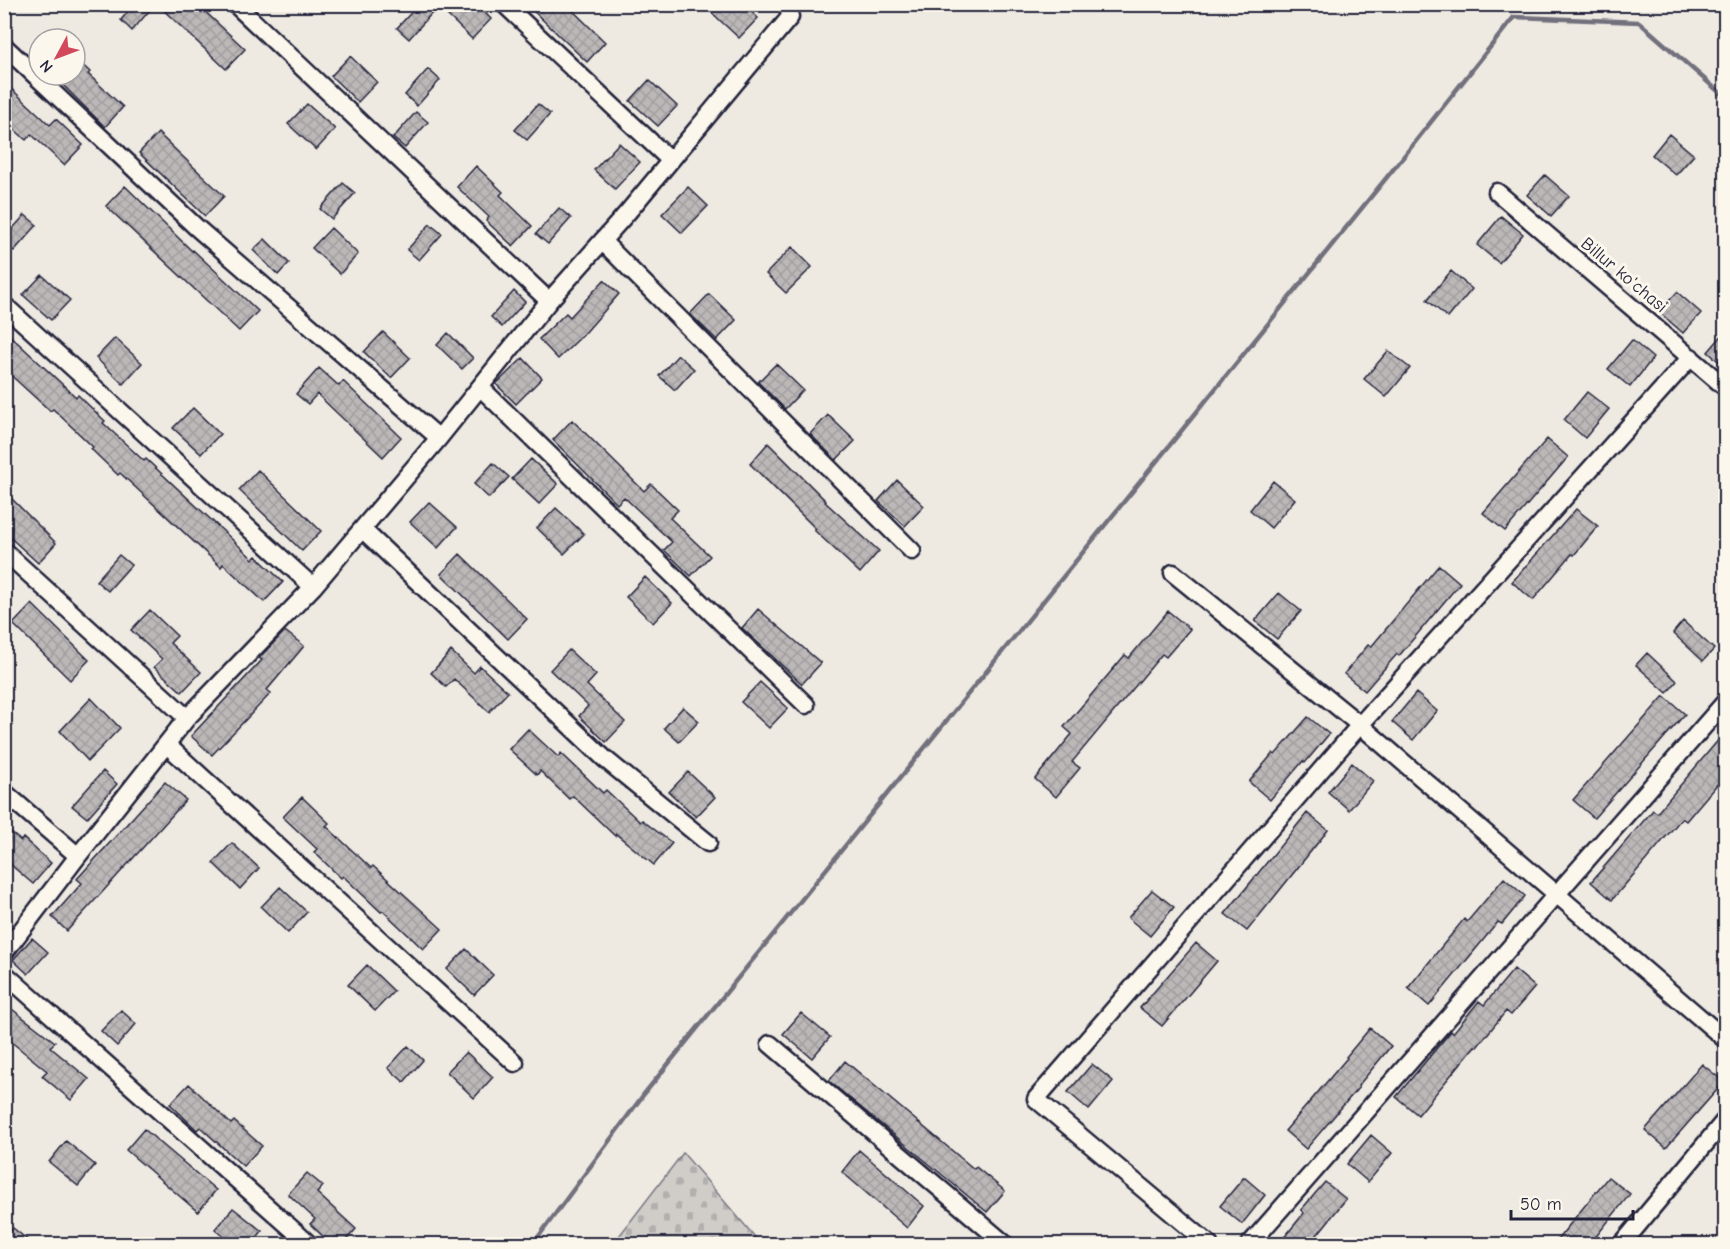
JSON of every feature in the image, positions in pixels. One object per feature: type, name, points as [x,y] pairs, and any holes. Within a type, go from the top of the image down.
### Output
[{"type":"street","points":[[235,4],[549,301]]},
{"type":"street","points":[[504,4],[670,160]]},
{"type":"street","points":[[4,952],[188,718],[313,587],[439,438],[549,301],[627,213],[789,11],[776,4]]},
{"type":"street","points":[[4,46],[196,226],[439,438]]},
{"type":"street","name":"Billur ko'chasi","points":[[1497,192],[1725,388]]},
{"type":"street","points":[[602,241],[912,551]]},
{"type":"street","points":[[4,305],[313,587]]},
{"type":"street","points":[[1209,1245],[1036,1099],[1360,725],[1690,357]]},
{"type":"street","points":[[480,387],[806,705]]},
{"type":"street","points":[[362,529],[605,759],[708,843]]},
{"type":"street","points":[[4,551],[188,718]]},
{"type":"street","points":[[1173,573],[1360,725],[1725,1040]]},
{"type":"street","points":[[1250,1245],[1725,701]]},
{"type":"street","points":[[167,746],[515,1063]]},
{"type":"street","points":[[4,792],[78,856]]},
{"type":"street","points":[[4,973],[309,1245]]},
{"type":"street","points":[[770,1044],[1005,1245]]},
{"type":"street","points":[[1622,1245],[1725,1119]]},
{"type":"green space","points":[[683,1153],[761,1244],[613,1244]]},
{"type":"building","points":[[134,4],[155,4],[132,31],[121,20]]},
{"type":"building","points":[[157,4],[197,4],[245,49],[226,69]]},
{"type":"building","points":[[419,4],[423,4],[432,13],[409,39],[397,28]]},
{"type":"building","points":[[453,4],[476,4],[491,19],[472,39],[445,13]]},
{"type":"building","points":[[526,4],[566,4],[605,42],[587,62]]},
{"type":"building","points":[[719,4],[743,4],[758,18],[739,38],[712,13]]},
{"type":"building","points":[[350,56],[377,82],[358,102],[331,76]]},
{"type":"building","points":[[87,69],[90,72],[88,74],[123,107],[105,127],[65,87],[87,87]]},
{"type":"building","points":[[428,69],[440,80],[417,106],[405,95]]},
{"type":"building","points":[[649,80],[677,106],[658,126],[630,101]]},
{"type":"building","points":[[4,82],[50,125],[56,119],[83,145],[64,165],[31,134],[26,140],[4,120]]},
{"type":"building","points":[[307,104],[335,129],[316,150],[288,124]]},
{"type":"building","points":[[538,104],[550,114],[527,140],[515,130]]},
{"type":"building","points":[[416,112],[428,122],[405,148],[393,138]]},
{"type":"building","points":[[158,133],[224,196],[205,216],[139,153]]},
{"type":"building","points":[[1669,134],[1694,155],[1676,175],[1652,155]]},
{"type":"building","points":[[619,143],[640,162],[615,189],[594,170]]},
{"type":"building","points":[[476,166],[503,192],[500,195],[532,226],[513,246],[486,221],[489,217],[457,187]]},
{"type":"building","points":[[1545,175],[1569,196],[1551,216],[1527,195]]},
{"type":"building","points":[[343,183],[355,193],[332,219],[320,209]]},
{"type":"building","points":[[125,186],[258,311],[239,331],[106,206]]},
{"type":"building","points":[[688,187],[708,206],[682,233],[662,214]]},
{"type":"building","points":[[559,208],[571,218],[548,244],[536,234]]},
{"type":"building","points":[[25,215],[37,225],[14,251],[4,243],[4,238]]},
{"type":"building","points":[[1501,216],[1523,234],[1499,263],[1477,245]]},
{"type":"building","points":[[430,224],[442,234],[419,260],[407,250]]},
{"type":"building","points":[[331,228],[358,254],[340,274],[312,248]]},
{"type":"building","points":[[265,239],[289,263],[278,275],[253,250]]},
{"type":"building","points":[[792,247],[812,267],[786,293],[766,274]]},
{"type":"building","points":[[1451,271],[1472,289],[1448,318],[1427,300]]},
{"type":"building","points":[[42,275],[70,300],[51,320],[23,295]]},
{"type":"building","points":[[604,280],[619,294],[585,333],[558,359],[539,339],[566,313],[570,317]]},
{"type":"building","points":[[514,291],[525,302],[502,327],[491,317]]},
{"type":"building","points":[[1677,292],[1701,313],[1683,333],[1659,312]]},
{"type":"building","points":[[709,294],[736,320],[717,340],[690,314]]},
{"type":"building","points":[[4,330],[76,397],[78,395],[105,421],[103,423],[144,461],[146,459],[253,559],[256,556],[283,582],[264,602],[223,564],[221,567],[120,473],[118,475],[91,449],[93,447],[53,409],[50,411],[4,369]]},
{"type":"building","points":[[383,332],[410,358],[391,378],[364,352]]},
{"type":"building","points":[[1725,332],[1725,367],[1708,352]]},
{"type":"building","points":[[448,333],[473,358],[462,369],[437,345]]},
{"type":"building","points":[[115,338],[142,363],[123,384],[96,358]]},
{"type":"building","points":[[1632,340],[1653,358],[1630,387],[1608,369]]},
{"type":"building","points":[[1388,351],[1410,368],[1386,397],[1364,379]]},
{"type":"building","points":[[678,355],[694,369],[675,390],[659,376]]},
{"type":"building","points":[[523,358],[542,378],[516,404],[496,384]]},
{"type":"building","points":[[776,364],[803,390],[785,409],[758,382]]},
{"type":"building","points":[[319,368],[339,386],[343,381],[401,437],[383,457],[317,394],[308,404],[296,394]]},
{"type":"building","points":[[1587,392],[1609,409],[1585,438],[1564,420]]},
{"type":"building","points":[[193,408],[220,434],[201,454],[173,428]]},
{"type":"building","points":[[828,415],[855,441],[836,460],[810,434]]},
{"type":"building","points":[[572,420],[644,491],[651,484],[678,510],[670,518],[710,556],[691,576],[664,550],[672,542],[624,497],[617,504],[553,440]]},
{"type":"building","points":[[1547,439],[1568,457],[1505,531],[1483,513]]},
{"type":"building","points":[[768,443],[825,502],[879,551],[860,573],[814,530],[816,529],[750,464]]},
{"type":"building","points":[[531,459],[558,484],[539,504],[512,479]]},
{"type":"building","points":[[493,463],[509,477],[489,498],[474,484]]},
{"type":"building","points":[[258,470],[321,531],[302,551],[239,490]]},
{"type":"building","points":[[897,480],[924,506],[905,526],[878,501]]},
{"type":"building","points":[[1273,481],[1295,499],[1271,528],[1250,510]]},
{"type":"building","points":[[4,491],[56,543],[38,563],[4,532]]},
{"type":"building","points":[[429,502],[457,527],[438,548],[410,522]]},
{"type":"building","points":[[556,508],[584,534],[564,554],[537,528]]},
{"type":"building","points":[[1576,509],[1598,526],[1533,600],[1512,582]]},
{"type":"building","points":[[460,554],[527,619],[508,639],[441,574]]},
{"type":"building","points":[[119,555],[131,565],[108,591],[96,581]]},
{"type":"building","points":[[1439,565],[1460,583],[1399,656],[1397,654],[1365,691],[1344,674],[1368,645],[1371,647]]},
{"type":"building","points":[[645,577],[672,603],[653,623],[626,597]]},
{"type":"building","points":[[1279,593],[1301,611],[1277,639],[1255,621]]},
{"type":"building","points":[[32,604],[89,660],[70,680],[13,624]]},
{"type":"building","points":[[758,609],[821,663],[802,684],[742,628]]},
{"type":"building","points":[[150,610],[177,636],[170,643],[201,672],[182,692],[154,667],[162,659],[131,630]]},
{"type":"building","points":[[1168,611],[1190,629],[1166,657],[1162,654],[1072,762],[1080,768],[1056,797],[1035,779],[1072,734],[1064,727],[1125,655],[1129,658]]},
{"type":"building","points":[[1683,621],[1714,649],[1703,661],[1673,633]]},
{"type":"building","points":[[285,631],[304,646],[267,690],[271,693],[212,755],[191,736],[262,660],[259,658]]},
{"type":"building","points":[[569,650],[596,675],[587,685],[625,722],[606,742],[579,716],[588,706],[550,670]]},
{"type":"building","points":[[451,651],[474,673],[480,666],[508,692],[489,712],[454,679],[446,687],[431,673]]},
{"type":"building","points":[[1647,653],[1677,681],[1667,693],[1636,665]]},
{"type":"building","points":[[760,682],[788,708],[769,728],[741,702]]},
{"type":"building","points":[[1416,693],[1437,711],[1413,740],[1392,722]]},
{"type":"building","points":[[1664,696],[1685,714],[1594,818],[1573,800]]},
{"type":"building","points":[[91,698],[120,728],[88,761],[60,731]]},
{"type":"building","points":[[683,707],[699,721],[679,742],[664,728]]},
{"type":"building","points":[[1308,717],[1329,734],[1270,800],[1249,782]]},
{"type":"building","points":[[528,729],[558,757],[561,753],[603,793],[606,790],[640,822],[642,820],[672,843],[654,865],[616,834],[615,836],[573,796],[569,799],[540,771],[537,775],[509,749]]},
{"type":"building","points":[[1725,732],[1725,775],[1686,821],[1682,818],[1612,900],[1591,882],[1653,810],[1657,813]]},
{"type":"building","points":[[1352,763],[1373,781],[1349,810],[1328,792]]},
{"type":"building","points":[[103,771],[117,784],[87,818],[72,806]]},
{"type":"building","points":[[688,772],[715,797],[696,817],[669,792]]},
{"type":"building","points":[[165,782],[186,800],[67,931],[52,917],[82,883],[77,879]]},
{"type":"building","points":[[302,797],[329,823],[326,826],[442,929],[423,949],[343,876],[341,878],[314,852],[317,849],[283,817]]},
{"type":"building","points":[[1307,813],[1328,830],[1247,931],[1225,914]]},
{"type":"building","points":[[4,827],[21,841],[23,838],[51,863],[33,884],[4,859]]},
{"type":"building","points":[[232,843],[259,868],[240,889],[213,863]]},
{"type":"building","points":[[1504,878],[1525,896],[1502,924],[1498,922],[1429,1006],[1408,988],[1464,919],[1467,922]]},
{"type":"building","points":[[280,887],[307,912],[288,933],[261,907]]},
{"type":"building","points":[[1152,890],[1174,907],[1150,936],[1128,918]]},
{"type":"building","points":[[32,938],[48,952],[28,974],[13,960]]},
{"type":"building","points":[[1196,943],[1217,961],[1162,1026],[1140,1008]]},
{"type":"building","points":[[466,949],[493,975],[474,995],[447,969]]},
{"type":"building","points":[[367,965],[394,991],[375,1011],[348,985]]},
{"type":"building","points":[[1514,969],[1535,987],[1511,1015],[1506,1011],[1418,1115],[1396,1097],[1451,1031],[1453,1033],[1479,1001],[1484,1005]]},
{"type":"building","points":[[4,1003],[55,1042],[50,1047],[89,1079],[71,1100],[42,1076],[47,1071],[4,1036]]},
{"type":"building","points":[[121,1010],[136,1024],[117,1046],[101,1031]]},
{"type":"building","points":[[801,1013],[830,1037],[812,1058],[783,1034]]},
{"type":"building","points":[[1370,1028],[1391,1046],[1306,1149],[1285,1131]]},
{"type":"building","points":[[408,1046],[423,1060],[404,1082],[388,1068]]},
{"type":"building","points":[[466,1052],[493,1077],[474,1098],[447,1072]]},
{"type":"building","points":[[845,1061],[974,1169],[976,1167],[1005,1191],[987,1212],[829,1081]]},
{"type":"building","points":[[1092,1064],[1113,1081],[1089,1110],[1068,1092]]},
{"type":"building","points":[[1702,1064],[1724,1082],[1666,1148],[1645,1130]]},
{"type":"building","points":[[189,1084],[231,1124],[234,1121],[262,1146],[243,1166],[200,1127],[197,1130],[170,1104]]},
{"type":"building","points":[[144,1129],[216,1190],[198,1212],[126,1150]]},
{"type":"building","points":[[1371,1135],[1392,1153],[1368,1182],[1347,1164]]},
{"type":"building","points":[[66,1141],[95,1165],[78,1186],[49,1162]]},
{"type":"building","points":[[859,1150],[924,1206],[907,1228],[842,1172]]},
{"type":"building","points":[[307,1173],[323,1186],[317,1193],[356,1229],[342,1245],[332,1245],[310,1224],[315,1219],[288,1194]]},
{"type":"building","points":[[1244,1177],[1265,1195],[1242,1224],[1220,1206]]},
{"type":"building","points":[[1608,1177],[1630,1194],[1598,1234],[1589,1245],[1553,1245]]},
{"type":"building","points":[[1325,1182],[1346,1199],[1309,1245],[1278,1245],[1304,1213],[1301,1210]]},
{"type":"building","points":[[233,1208],[262,1231],[251,1245],[234,1245],[215,1229]]},
{"type":"building","points":[[13,1228],[34,1245],[4,1245],[4,1238]]},
{"type":"waterway","points":[[533,1244],[644,1094],[1400,161],[1514,17],[1639,22],[1726,98]]}]
